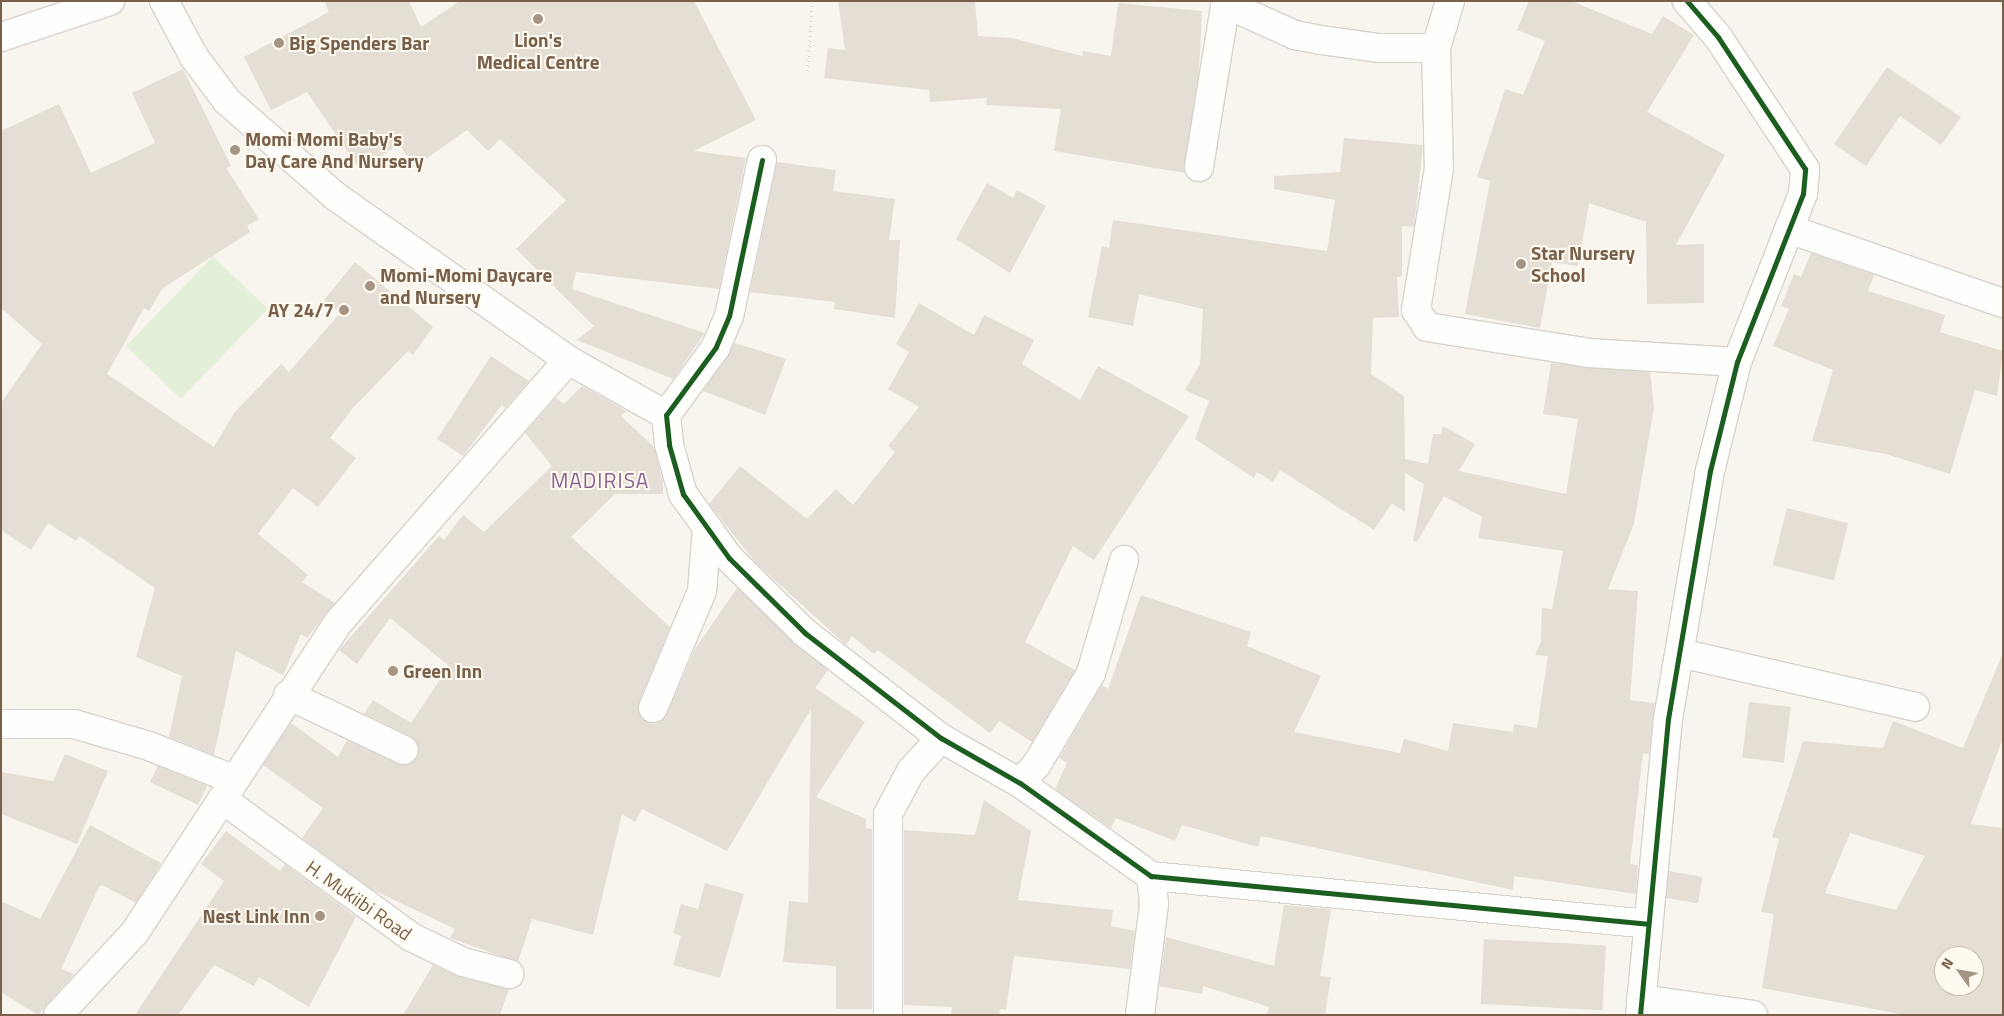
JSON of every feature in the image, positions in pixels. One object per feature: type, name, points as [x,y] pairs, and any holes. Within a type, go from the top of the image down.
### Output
[{"type":"street","points":[[1,36],[110,1]]},
{"type":"street","points":[[164,1],[194,58],[227,101],[262,136],[380,229],[568,360],[666,415]]},
{"type":"street","points":[[1450,1],[1436,48],[1439,168],[1416,310],[1426,327],[1589,353],[1737,362]]},
{"type":"street","points":[[1686,1],[1718,37],[1805,169],[1802,194],[1737,362],[1710,471],[1668,719],[1640,1007],[1753,1015]]},
{"type":"street","points":[[1199,167],[1226,2],[1295,34],[1321,40],[1379,48],[1436,48]]},
{"type":"street","points":[[762,160],[729,316],[716,346],[666,415],[673,471],[707,528],[747,580],[805,633],[941,738],[1020,783],[1151,876],[1648,924]]},
{"type":"street","points":[[1789,229],[2003,303]]},
{"type":"street","points":[[58,1015],[134,932],[229,790],[288,695],[365,589],[568,360]]},
{"type":"street","points":[[653,708],[702,591],[707,528]]},
{"type":"street","points":[[1020,783],[1037,764],[1091,673],[1124,560]]},
{"type":"street","points":[[1680,653],[1915,707]]},
{"type":"street","points":[[288,695],[404,750]]},
{"type":"street","name":"H. Mukiibi Road","points":[[1,724],[74,724],[149,746],[229,790],[410,937],[463,962],[510,974]]},
{"type":"street","points":[[888,1015],[888,814],[911,771],[941,738]]},
{"type":"street","points":[[1140,1015],[1154,904],[1151,876]]},
{"type":"path","points":[[808,71],[812,1]]},
{"type":"green space","points":[[213,256],[268,309],[181,399],[126,346]]},
{"type":"building","points":[[324,1],[409,1],[421,27],[460,1],[694,1],[756,120],[694,151],[746,158],[719,289],[576,272],[572,289],[705,333],[673,379],[577,340],[594,326],[516,249],[566,200],[500,139],[488,151],[467,130],[414,167],[399,144],[360,170],[307,92],[271,110],[244,57],[329,12]]},
{"type":"building","points":[[838,1],[975,1],[978,36],[1012,38],[1082,56],[1083,51],[1111,56],[1118,3],[1202,11],[1199,71],[1185,173],[1054,151],[1061,109],[986,105],[987,98],[930,102],[929,90],[824,78],[828,48],[845,50]]},
{"type":"building","points":[[1529,1],[1571,1],[1652,34],[1663,16],[1694,35],[1647,112],[1725,155],[1676,245],[1704,244],[1704,303],[1647,304],[1646,222],[1589,203],[1578,266],[1552,262],[1540,328],[1465,314],[1490,181],[1477,177],[1505,89],[1523,95],[1545,41],[1517,30]]},
{"type":"building","points":[[1887,67],[1961,117],[1941,145],[1900,116],[1866,166],[1834,144]]},
{"type":"building","points":[[183,69],[231,166],[226,168],[259,219],[247,226],[250,232],[163,288],[149,311],[144,308],[107,374],[214,447],[234,413],[281,364],[289,372],[340,313],[324,300],[355,262],[433,327],[413,355],[408,351],[353,408],[330,438],[356,458],[318,507],[293,488],[258,534],[308,575],[302,582],[335,603],[307,638],[301,634],[283,675],[236,651],[214,755],[169,737],[182,676],[136,657],[155,588],[79,536],[76,541],[48,523],[31,550],[1,530],[1,403],[42,344],[1,308],[1,131],[59,104],[91,173],[155,143],[132,93]]},
{"type":"building","points":[[1344,138],[1423,145],[1414,227],[1402,226],[1402,276],[1397,277],[1399,317],[1373,318],[1371,374],[1404,396],[1405,459],[1428,464],[1433,434],[1441,434],[1443,426],[1475,444],[1459,471],[1566,494],[1578,419],[1543,414],[1551,363],[1650,372],[1654,408],[1634,524],[1608,589],[1638,591],[1630,700],[1655,703],[1649,754],[1643,753],[1630,864],[1638,865],[1636,894],[1514,876],[1513,890],[1261,836],[1258,847],[1182,825],[1175,841],[1116,818],[1111,828],[1055,789],[1067,763],[1059,758],[1102,685],[1108,689],[1141,595],[1251,632],[1247,646],[1321,676],[1294,732],[1400,753],[1404,739],[1448,751],[1453,723],[1513,732],[1514,724],[1537,728],[1548,656],[1535,655],[1541,641],[1542,608],[1552,609],[1563,551],[1478,538],[1482,517],[1444,496],[1417,542],[1413,541],[1424,484],[1405,473],[1405,512],[1392,503],[1374,530],[1280,470],[1273,482],[1257,472],[1254,478],[1195,439],[1209,401],[1185,390],[1200,364],[1203,309],[1139,294],[1133,326],[1088,317],[1102,246],[1109,248],[1113,220],[1327,251],[1335,200],[1274,189],[1274,176],[1340,172]]},
{"type":"building","points":[[777,162],[836,170],[833,191],[895,199],[889,240],[900,240],[895,318],[834,309],[835,302],[750,292]]},
{"type":"building","points":[[987,183],[1013,198],[1017,190],[1046,206],[1010,273],[956,239]]},
{"type":"building","points":[[1811,253],[1874,275],[1868,291],[1945,315],[1940,332],[2003,351],[1997,396],[1975,390],[1950,474],[1886,454],[1812,441],[1833,370],[1773,346],[1789,309],[1781,306],[1794,274],[1801,277]]},
{"type":"building","points":[[919,303],[974,335],[984,315],[1034,340],[1022,364],[1080,400],[1098,366],[1189,416],[1094,560],[1073,546],[1025,642],[1075,670],[1032,742],[999,721],[990,733],[878,650],[874,654],[852,636],[846,645],[755,562],[709,504],[740,466],[807,519],[836,489],[853,505],[895,452],[888,446],[919,407],[888,389],[909,352],[896,344]]},
{"type":"building","points":[[735,343],[786,359],[765,415],[703,391]]},
{"type":"building","points":[[491,356],[529,381],[505,408],[502,405],[463,456],[437,439]]},
{"type":"building","points":[[582,386],[626,411],[621,416],[654,447],[663,482],[663,494],[615,494],[571,537],[670,627],[639,702],[641,718],[654,724],[667,714],[695,649],[737,588],[828,670],[815,688],[865,722],[816,797],[866,819],[866,828],[872,829],[872,1009],[836,1009],[836,966],[783,962],[789,901],[808,903],[811,709],[727,851],[642,809],[635,822],[622,814],[593,935],[532,919],[518,962],[450,938],[455,929],[371,889],[302,838],[323,808],[263,765],[291,723],[338,757],[347,740],[398,764],[406,765],[418,757],[419,748],[411,736],[364,714],[373,700],[411,723],[449,666],[390,618],[357,664],[339,650],[439,536],[444,540],[463,515],[484,532],[552,466],[525,433],[556,398],[564,404]]},
{"type":"building","points":[[1787,508],[1848,523],[1834,580],[1773,565]]},
{"type":"building","points":[[2003,653],[2003,738],[1971,824],[2003,828],[2003,1015],[1905,1015],[1762,988],[1774,914],[1761,912],[1779,839],[1772,837],[1803,741],[1883,748],[1893,721],[1963,748]],"holes":[[[1850,833],[1925,856],[1896,910],[1825,893]]]},
{"type":"building","points":[[1749,702],[1791,707],[1784,763],[1742,758]]},
{"type":"building","points":[[65,754],[108,771],[77,844],[1,814],[1,772],[53,781]]},
{"type":"building","points":[[158,766],[207,786],[198,805],[150,782]]},
{"type":"building","points":[[984,800],[1031,831],[1018,900],[1113,910],[1111,926],[1135,931],[1130,969],[1014,956],[1006,1010],[1000,1009],[999,1015],[951,1015],[952,1007],[904,1005],[904,830],[975,835]]},
{"type":"building","points":[[90,825],[161,863],[136,903],[102,885],[99,887],[61,969],[74,974],[38,1015],[1,992],[1,901],[40,919]]},
{"type":"building","points":[[226,831],[280,871],[285,864],[356,917],[309,1007],[259,977],[254,986],[214,965],[178,1015],[135,1015],[224,881],[201,864]]},
{"type":"building","points":[[1669,871],[1702,877],[1698,903],[1664,898]]},
{"type":"building","points":[[705,883],[744,894],[720,978],[673,965],[681,936],[673,933],[681,904],[698,909]]},
{"type":"building","points":[[1284,905],[1331,909],[1320,976],[1331,977],[1325,1015],[1267,1015],[1269,1007],[1203,986],[1202,994],[1159,986],[1166,937],[1274,966]]},
{"type":"building","points":[[1484,939],[1606,945],[1602,1010],[1481,1004]]},
{"type":"building","points":[[433,965],[459,977],[509,989],[500,1015],[403,1015]]},
{"type":"cycle path","points":[[1640,1015],[1668,719],[1710,471],[1737,362],[1803,194],[1805,169],[1718,37],[1687,1]]},
{"type":"cycle path","points":[[762,160],[729,316],[716,347],[666,415],[669,445],[683,494],[729,558],[805,633],[941,738],[1020,783],[1151,876],[1648,924]]},
{"type":"place","name":"Lion's Medical Centre","points":[[538,19]]},
{"type":"place","name":"Big Spenders Bar","points":[[279,43]]},
{"type":"place","name":"Momi Momi Baby's Day Care And Nursery","points":[[235,150]]},
{"type":"place","name":"Star Nursery School","points":[[1521,264]]},
{"type":"place","name":"Momi-Momi Daycare and Nursery","points":[[370,286]]},
{"type":"place","name":"AY 24/7","points":[[344,310]]},
{"type":"place","name":"Green Inn","points":[[393,671]]},
{"type":"place","name":"Nest Link Inn","points":[[320,916]]},
{"type":"district","name":"MADIRISA","points":[[600,480]]}]
